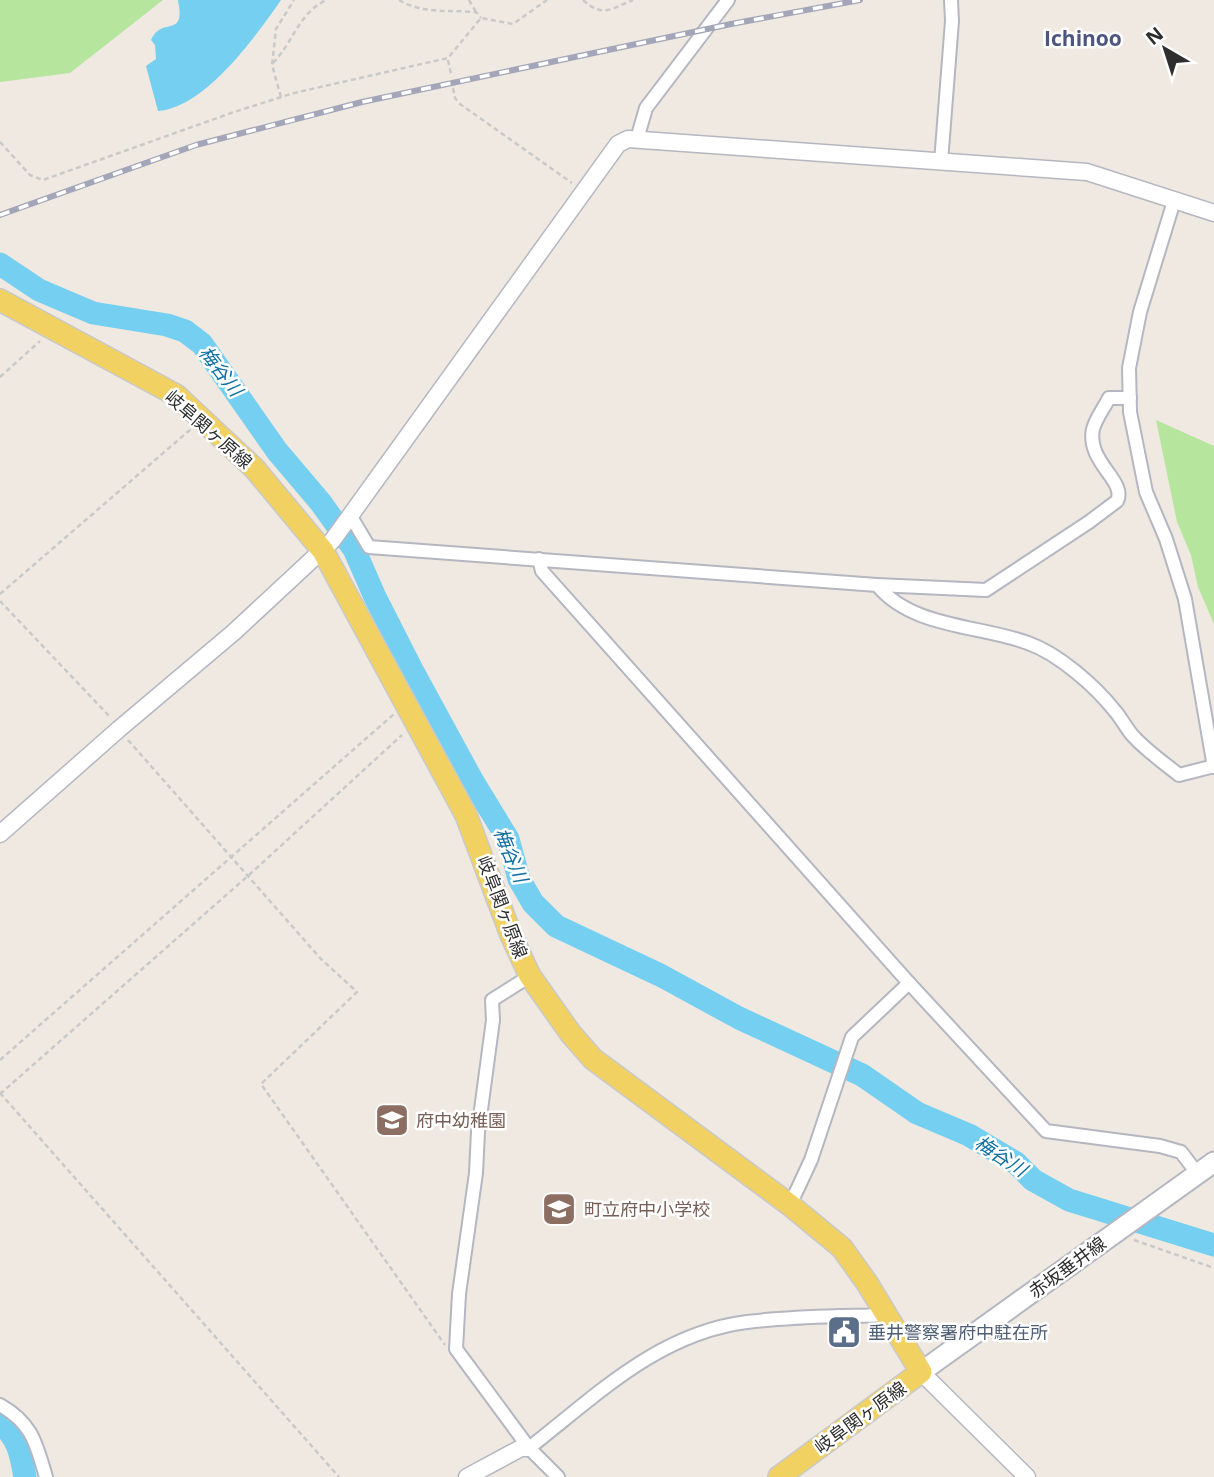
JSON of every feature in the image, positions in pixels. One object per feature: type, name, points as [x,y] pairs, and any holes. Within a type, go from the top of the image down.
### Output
[{"type":"main road","name":"岐阜関ヶ原線","points":[[0,300],[176,395],[254,468],[328,546],[416,723],[466,815],[511,935],[530,975],[571,1034],[593,1059],[790,1205],[842,1248],[867,1283],[921,1372],[779,1477]]},
{"type":"main road","name":"赤坂垂井線","points":[[921,1372],[1206,1168]]},
{"type":"street","points":[[637,139],[646,108],[729,0]]},
{"type":"street","points":[[941,162],[952,22],[951,0]]},
{"type":"street","points":[[0,834],[234,632],[328,546],[618,144],[628,139],[637,139],[1087,172],[1214,213]]},
{"type":"street","points":[[877,585],[887,597],[938,623],[1030,643],[1082,675],[1133,737],[1179,775],[1214,766],[1185,599],[1166,539],[1146,492],[1130,412],[1129,368],[1140,312],[1174,201]]},
{"type":"street","points":[[348,518],[369,547],[877,585],[986,590],[1117,501],[1119,486],[1098,459],[1093,444],[1093,430],[1109,398],[1130,398]]},
{"type":"street","points":[[539,559],[542,571],[909,983],[1046,1131],[1171,1149],[1181,1152],[1206,1168]]},
{"type":"street","points":[[530,975],[492,1000],[493,1020],[459,1294],[456,1349],[529,1448],[558,1477]]},
{"type":"street","points":[[790,1205],[811,1160],[847,1046],[852,1037],[909,983]]},
{"type":"street","points":[[467,1477],[521,1448],[529,1448],[630,1368],[684,1339],[746,1322],[885,1314]]},
{"type":"street","points":[[921,1372],[1027,1477]]},
{"type":"street","points":[[0,1405],[15,1413],[26,1424],[46,1477]]},
{"type":"path","points":[[281,97],[272,65],[276,29],[294,0]]},
{"type":"path","points":[[272,65],[289,45],[301,21],[326,0]]},
{"type":"path","points":[[399,0],[416,9],[428,11],[476,12]]},
{"type":"path","points":[[469,0],[481,19],[513,24],[547,0]]},
{"type":"path","points":[[583,0],[594,10],[603,12],[633,0]]},
{"type":"path","points":[[0,142],[30,175],[43,180],[234,111],[376,73],[448,58],[481,19]]},
{"type":"path","points":[[448,58],[451,74]]},
{"type":"path","points":[[453,88],[455,98],[460,104],[584,191]]},
{"type":"path","points":[[0,377],[52,330]]},
{"type":"path","points":[[0,594],[203,418]]},
{"type":"path","points":[[0,601],[106,710],[119,729],[321,959],[357,992],[261,1084],[444,1345],[456,1349]]},
{"type":"path","points":[[0,1060],[406,703]]},
{"type":"path","points":[[339,1477],[0,1094],[249,875],[416,723]]},
{"type":"path","points":[[1114,1233],[1214,1268]]},
{"type":"green space","points":[[0,0],[163,0],[70,73],[0,82]]},
{"type":"green space","points":[[1156,420],[1214,446],[1214,624],[1198,587],[1191,555],[1177,522]]},
{"type":"water","points":[[178,0],[281,0],[228,68],[211,84],[176,107],[158,111],[146,66],[156,59],[155,45],[151,40],[156,33],[179,20]]},
{"type":"waterway","name":"梅谷川","points":[[0,264],[39,290],[93,313],[167,325],[185,331],[202,344],[277,451],[321,503],[354,549],[411,668],[472,780],[508,839],[519,879],[533,903],[556,926],[662,976],[739,1018],[862,1075],[917,1113],[969,1135],[1016,1163],[1033,1180],[1069,1200],[1214,1245]]},
{"type":"waterway","points":[[0,1422],[18,1447],[25,1477]]},
{"type":"railway","points":[[0,215],[196,145],[362,102],[731,24],[860,0]]},
{"type":"place","name":"府中幼稚園","points":[[392,1120]]},
{"type":"place","name":"町立府中小学校","points":[[559,1209]]},
{"type":"place","name":"垂井警察署府中駐在所","points":[[844,1332]]},
{"type":"district","name":"Ichinoo","points":[[1083,38]]}]
